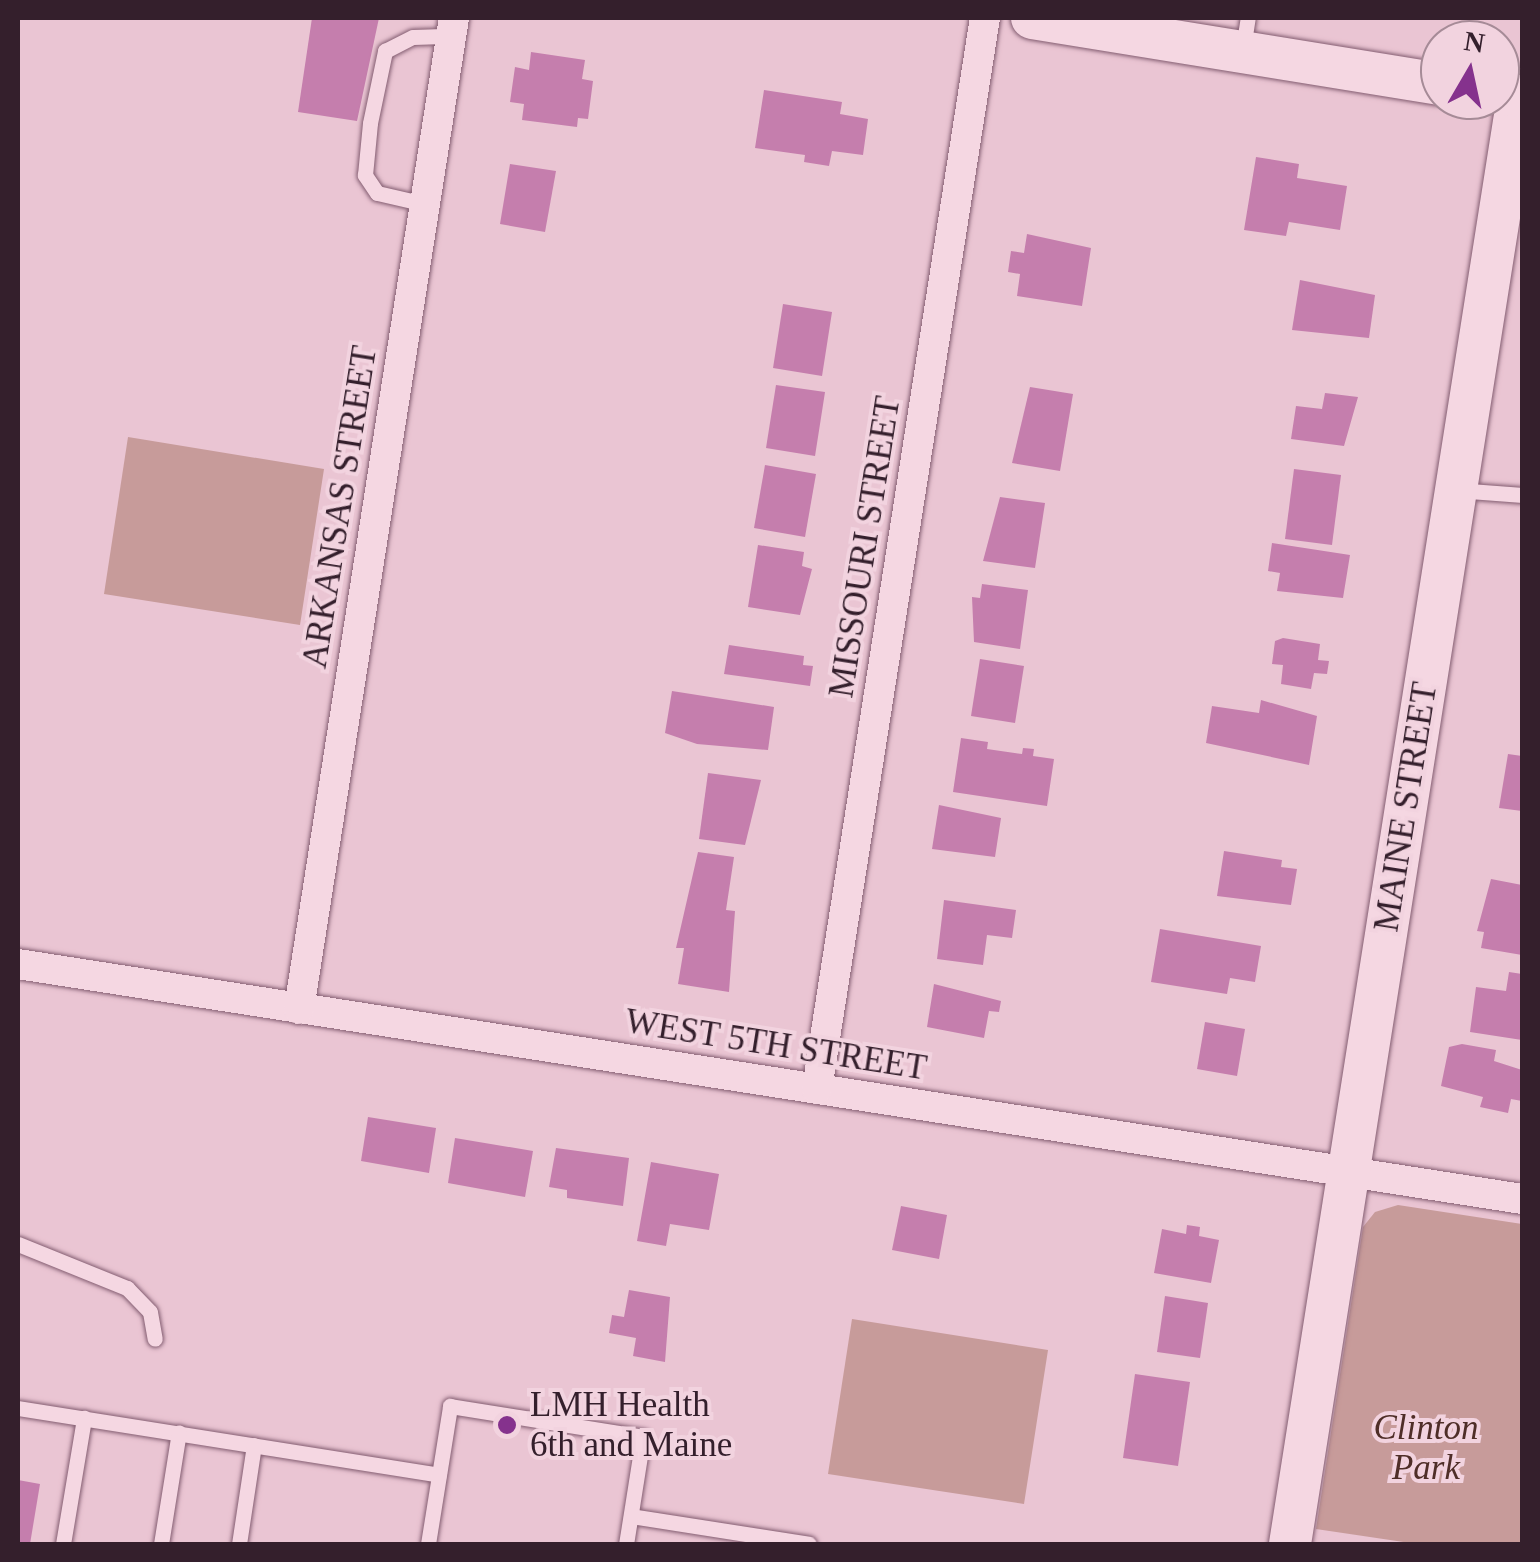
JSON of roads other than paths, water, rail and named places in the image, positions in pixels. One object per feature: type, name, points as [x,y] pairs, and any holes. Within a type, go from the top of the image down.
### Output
[{"type":"street","name":"MISSOURI STREET","points":[[818,1089],[986,18]]},
{"type":"street","points":[[1032,18],[1245,35],[1420,79]]},
{"type":"street","name":"ARKANSAS STREET","points":[[299,1008],[452,27]]},
{"type":"street","name":"MAINE STREET","points":[[1290,1544],[1511,120]]},
{"type":"street","name":"WEST 5TH STREET","points":[[18,964],[1522,1199]]},
{"type":"lane","points":[[425,204],[377,193],[365,174],[370,123],[385,51],[413,37],[452,27]]},
{"type":"lane","points":[[1456,490],[1522,494]]},
{"type":"lane","points":[[18,1244],[127,1288],[150,1312],[155,1339]]},
{"type":"lane","points":[[428,1544],[450,1406],[643,1437],[626,1544]]},
{"type":"lane","points":[[18,1408],[439,1475]]},
{"type":"lane","points":[[63,1544],[84,1418]]},
{"type":"lane","points":[[161,1544],[179,1432]]},
{"type":"lane","points":[[239,1544],[254,1445]]},
{"type":"lane","points":[[631,1516],[730,1538],[809,1544]]},
{"type":"place","name":"LMH Health 6th and Maine","points":[[507,1425]]},
{"type":"park label","name":"Clinton Park","points":[[1426,1448]]}]
